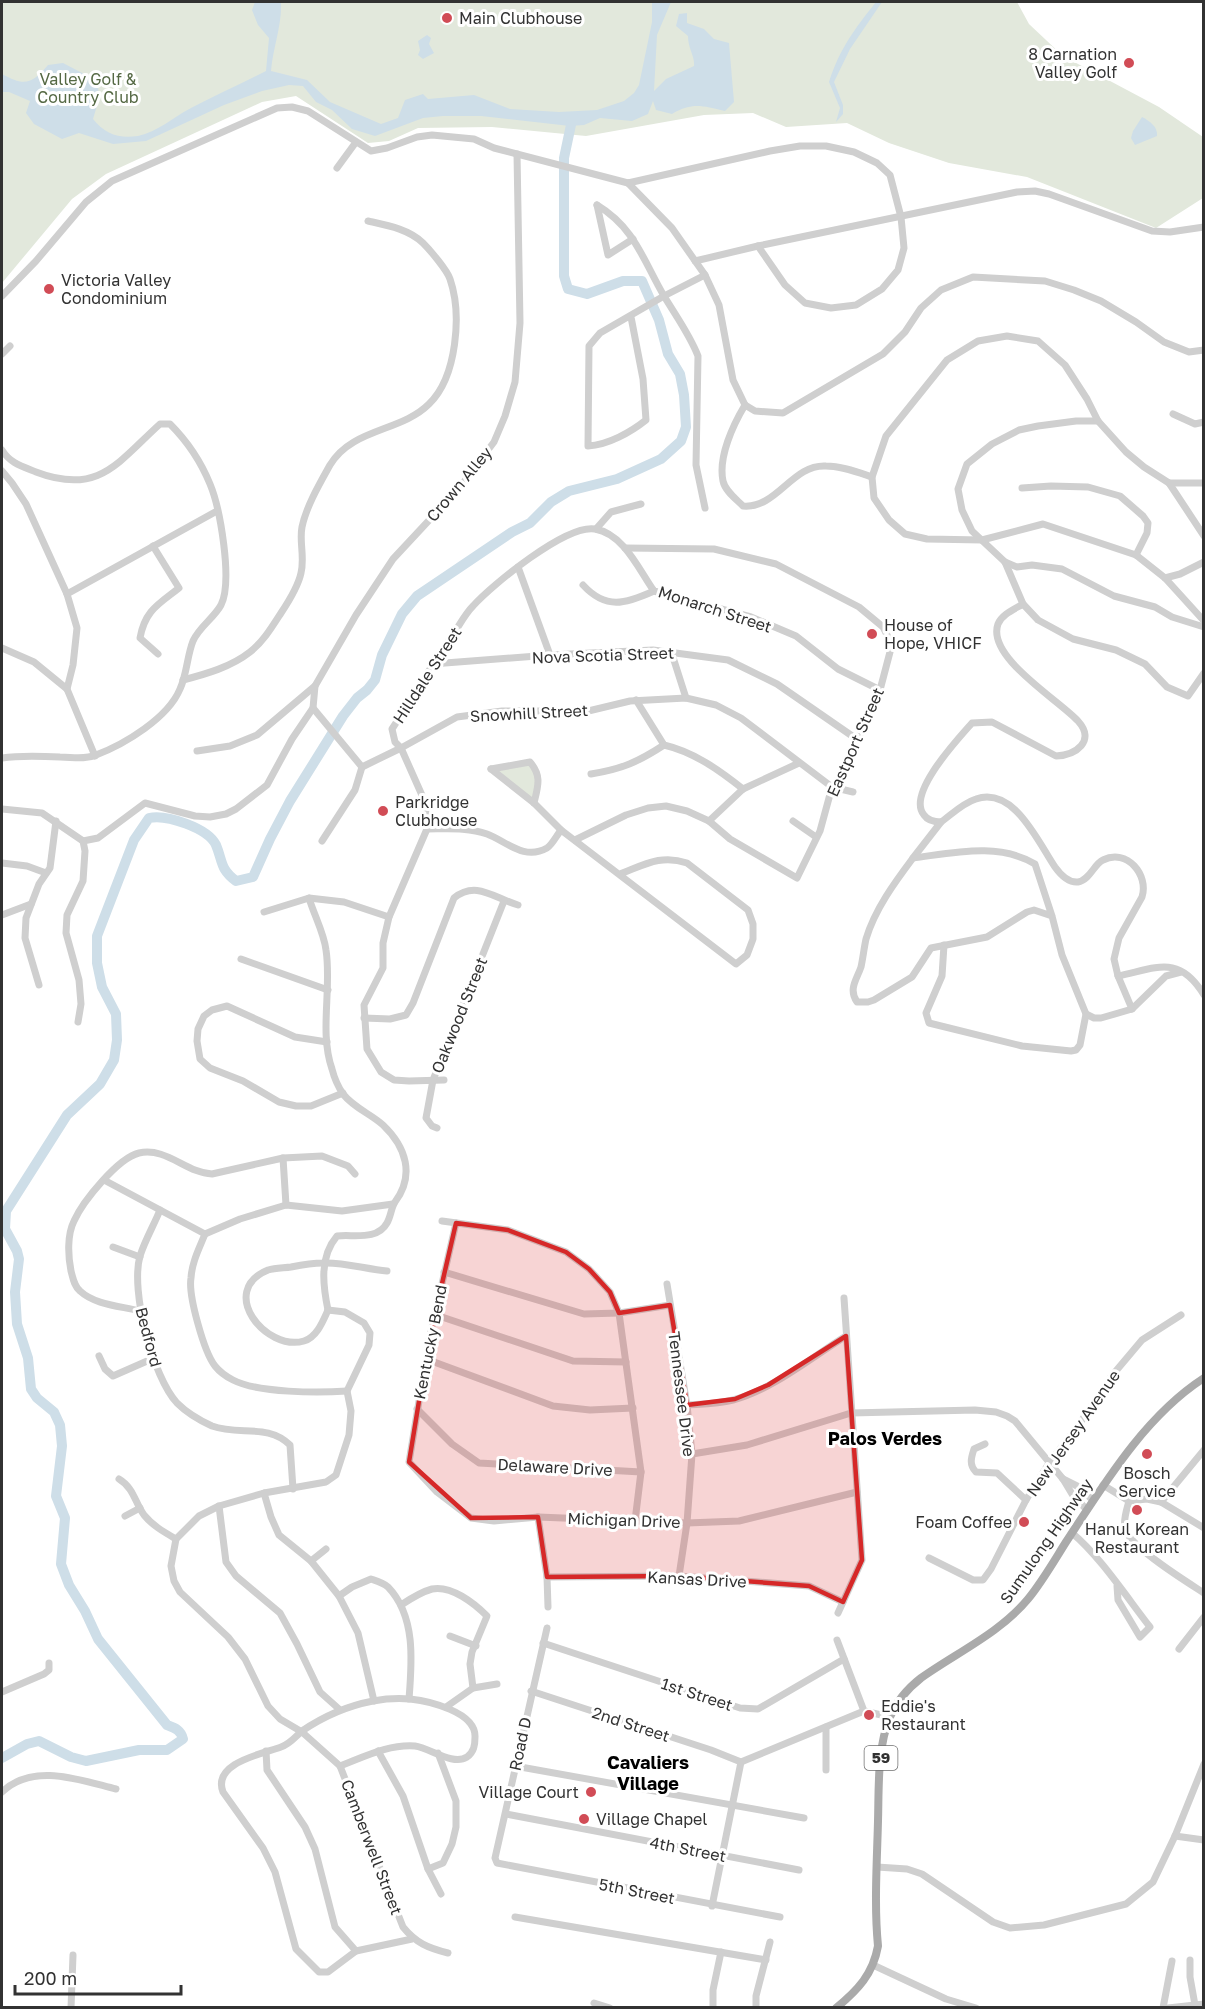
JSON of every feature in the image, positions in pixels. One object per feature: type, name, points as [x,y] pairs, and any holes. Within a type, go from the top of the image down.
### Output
[{"type":"main road","name":"Sumulong Highway","points":[[836,2007],[862,1985],[873,1965],[878,1946],[877,1867],[881,1761],[885,1731],[897,1702],[907,1689],[1012,1617],[1029,1599],[1103,1485],[1132,1447],[1173,1401],[1203,1378]]},
{"type":"street","points":[[2,296],[36,261],[78,210],[112,181],[277,108],[292,107],[308,111],[370,151],[387,148],[417,137],[432,135],[474,139],[494,148],[628,183],[800,146],[826,146],[854,152],[877,164],[890,176],[901,217],[904,248],[898,270],[882,290],[856,305],[831,308],[805,303],[786,285],[758,246]]},
{"type":"street","points":[[337,168],[356,142]]},
{"type":"street","name":"Crown Alley","points":[[315,686],[356,615],[393,559],[460,487],[494,442],[505,416],[515,382],[520,323],[517,154]]},
{"type":"street","points":[[628,183],[672,228],[698,260],[719,305],[733,380],[745,405],[755,411],[783,413],[883,354],[905,332],[921,308],[941,290],[973,277],[1045,281],[1074,290],[1101,301],[1136,321],[1164,342],[1190,352],[1203,351]]},
{"type":"street","points":[[698,260],[1017,192],[1035,191],[1049,194],[1152,231],[1170,232],[1203,227]]},
{"type":"street","points":[[633,239],[608,255],[597,205],[620,221],[633,239],[660,298],[693,342],[698,356],[696,465],[705,508]]},
{"type":"street","points":[[183,680],[224,667],[250,652],[264,638],[287,604],[301,574],[302,529],[305,516],[332,463],[354,441],[402,421],[428,406],[440,393],[452,358],[455,332],[456,305],[449,277],[422,242],[398,228],[368,221]]},
{"type":"street","points":[[631,317],[643,379],[645,420],[635,429],[618,437],[588,446],[589,346],[600,333],[705,275]]},
{"type":"street","points":[[1203,536],[1169,483],[1126,452],[1098,421],[1065,364],[1038,341],[1007,336],[978,341],[947,360],[886,436],[872,477],[874,498],[889,520],[904,534],[927,539],[982,540],[1043,524],[1136,555],[1165,578],[1203,621]]},
{"type":"street","points":[[2,354],[9,346]]},
{"type":"street","points":[[745,405],[725,446],[722,480],[731,495],[743,506],[760,505],[803,472],[824,465],[872,477]]},
{"type":"street","points":[[1173,414],[1195,424],[1203,422]]},
{"type":"street","points":[[1098,421],[1055,423],[1019,430],[992,444],[967,464],[958,489],[962,510],[972,531],[1005,562],[1017,567],[1032,565],[1062,569],[1114,596],[1155,607],[1203,627]]},
{"type":"street","points":[[2,450],[11,462],[40,473],[64,479],[89,479],[113,468],[160,424],[170,424],[199,462],[211,486],[225,552],[226,584],[221,604],[194,638],[178,694],[158,717],[122,742],[96,756],[88,758],[38,756],[2,758]]},
{"type":"street","points":[[2,471],[26,504],[67,594],[76,628],[72,668],[67,689]]},
{"type":"street","points":[[1169,483],[1203,483]]},
{"type":"street","points":[[1022,488],[1088,487],[1120,496],[1148,523],[1147,533],[1136,555]]},
{"type":"street","points":[[596,529],[611,512],[641,504]]},
{"type":"street","points":[[67,594],[217,511]]},
{"type":"street","name":"Monarch Street","points":[[596,529],[626,548],[654,591],[751,617],[796,636],[838,669],[880,690]]},
{"type":"street","name":"Hilldale Street","points":[[364,1018],[364,1005],[383,968],[383,943],[389,917],[426,829],[425,802],[401,748],[395,742],[392,729],[432,664],[472,606],[518,567],[567,536],[596,529]]},
{"type":"street","points":[[153,546],[179,588],[147,614],[142,625],[140,638],[158,654]]},
{"type":"street","name":"Eastport Street","points":[[626,548],[714,549],[776,564],[859,607],[883,627],[888,637],[890,652],[880,690],[843,772],[832,787],[816,837],[797,878],[730,838],[708,821]]},
{"type":"street","points":[[1005,562],[1023,604],[1038,621],[1073,639],[1116,650],[1145,664],[1167,687],[1188,696],[1203,674]]},
{"type":"street","points":[[1165,578],[1180,574],[1203,562]]},
{"type":"street","points":[[518,567],[550,655]]},
{"type":"street","points":[[582,585],[603,602],[629,602],[654,591]]},
{"type":"street","points":[[941,822],[931,821],[923,815],[920,807],[924,788],[940,760],[972,723],[992,722],[1056,756],[1074,753],[1084,742],[1085,734],[1078,721],[1015,667],[1005,654],[997,629],[999,623],[1002,617],[1023,604]]},
{"type":"street","points":[[2,648],[34,662],[67,689],[96,756]]},
{"type":"street","points":[[671,651],[686,698]]},
{"type":"street","name":"Nova Scotia Street","points":[[432,664],[550,655],[671,651],[728,660],[777,684],[858,741]]},
{"type":"street","points":[[56,680],[65,676],[72,668]]},
{"type":"street","points":[[83,841],[98,838],[145,803],[195,816],[210,817],[226,814],[236,809],[267,785],[292,739],[314,708],[315,686]]},
{"type":"street","points":[[197,751],[230,746],[257,735],[315,686]]},
{"type":"street","name":"Snowhill Street","points":[[362,767],[457,717],[502,711],[580,713],[636,700],[686,698],[716,705],[741,718],[832,787],[853,792]]},
{"type":"street","points":[[636,700],[664,745]]},
{"type":"street","points":[[314,708],[362,767],[355,790],[322,842]]},
{"type":"street","points":[[591,774],[611,771],[640,761],[664,745],[680,748],[718,769],[743,789]]},
{"type":"street","points":[[534,803],[539,784],[537,770],[530,762],[491,769],[534,803],[561,830],[736,964],[747,955],[753,939],[753,924],[748,909],[687,863],[675,859],[660,859],[620,874]]},
{"type":"street","points":[[575,840],[626,815],[648,808],[666,806],[687,811],[708,821],[743,789],[799,763]]},
{"type":"street","points":[[1052,916],[1034,910],[987,937],[931,948],[912,977],[874,1000],[857,1002],[853,996],[867,938],[877,914],[896,881],[941,822],[961,806],[976,798],[998,797],[1019,813],[1062,876],[1072,881],[1083,880],[1102,860],[1110,858],[1124,860],[1137,868],[1144,879],[1145,889],[1116,945],[1114,959],[1118,976],[1132,1009]]},
{"type":"street","points":[[2,809],[42,813],[83,841],[85,851],[83,881],[68,915],[66,933],[79,980],[81,1004],[78,1022]]},
{"type":"street","points":[[39,985],[25,938],[26,918],[39,884],[50,868],[56,821]]},
{"type":"street","points":[[793,821],[816,837]]},
{"type":"street","points":[[426,829],[466,830],[487,834],[522,852],[548,848],[561,830]]},
{"type":"street","points":[[914,858],[976,850],[1020,855],[1035,864],[1062,955],[1086,1014],[1080,1045],[1076,1050],[1071,1051],[1002,1042],[929,1023],[926,1013],[942,976],[944,945]]},
{"type":"street","points":[[2,863],[27,866],[46,873]]},
{"type":"street","points":[[444,1080],[394,1080],[381,1072],[367,1049],[364,1018],[390,1019],[406,1015],[454,898],[463,891],[474,888],[518,905]]},
{"type":"street","points":[[309,898],[326,949],[327,1041],[332,1069],[343,1093],[382,1124],[401,1145],[407,1171],[403,1192],[393,1204],[386,1225],[379,1232],[362,1236],[337,1236],[332,1243],[325,1262],[323,1286],[328,1310],[319,1329],[304,1341],[286,1341],[269,1336],[257,1324],[249,1310],[245,1294],[253,1278],[270,1269],[325,1262],[387,1271]]},
{"type":"street","points":[[264,912],[309,898],[344,902],[389,917]]},
{"type":"street","name":"Oakwood Street","points":[[437,1128],[432,1126],[426,1118],[433,1080],[504,901]]},
{"type":"street","points":[[2,915],[31,904]]},
{"type":"street","points":[[241,959],[328,990]]},
{"type":"street","points":[[1118,976],[1170,966],[1196,983],[1203,995]]},
{"type":"street","points":[[1086,1014],[1094,1018],[1101,1018],[1132,1009],[1166,976],[1181,972]]},
{"type":"street","points":[[327,1041],[295,1037],[227,1006],[212,1010],[204,1016],[198,1029],[197,1041],[200,1059],[210,1068],[243,1081],[279,1102],[296,1106],[311,1106],[343,1093]]},
{"type":"street","points":[[140,1311],[95,1300],[80,1292],[75,1286],[70,1266],[69,1237],[74,1221],[104,1180],[131,1156],[142,1153],[161,1154],[200,1174],[212,1174],[283,1158],[322,1156],[348,1166],[355,1174]]},
{"type":"street","points":[[283,1158],[286,1205]]},
{"type":"street","points":[[104,1180],[205,1234]]},
{"type":"street","points":[[347,1391],[313,1393],[247,1385],[231,1379],[214,1365],[196,1317],[190,1280],[195,1257],[205,1234],[240,1219],[286,1205],[342,1211],[393,1204]]},
{"type":"street","name":"Bedford","points":[[160,1210],[140,1257],[137,1283],[140,1311],[159,1375],[177,1403],[212,1426],[228,1430],[273,1433],[282,1437],[290,1445],[293,1489]]},
{"type":"street","points":[[442,1221],[508,1230],[566,1252],[589,1269],[610,1292],[619,1313],[641,1472],[635,1521]]},
{"type":"street","name":"Kentucky Bend","points":[[409,1462],[426,1359],[456,1223]]},
{"type":"street","points":[[113,1247],[140,1257]]},
{"type":"street","points":[[444,1272],[584,1314],[619,1313],[670,1305]]},
{"type":"street","name":"Tennessee Drive","points":[[667,1284],[687,1405],[692,1454],[687,1523],[679,1576]]},
{"type":"street","points":[[838,1613],[862,1560],[844,1298]]},
{"type":"street","points":[[119,1479],[135,1495],[140,1508],[152,1525],[176,1539],[199,1516],[219,1506],[264,1493],[326,1482],[336,1475],[349,1435],[351,1411],[347,1391],[369,1346],[370,1333],[364,1323],[345,1312],[328,1310]]},
{"type":"street","points":[[436,1315],[573,1361],[626,1362]]},
{"type":"street","name":"New Jersey Avenue","points":[[929,1558],[973,1580],[983,1580],[991,1569],[1026,1500],[1049,1463],[1078,1426],[1110,1378],[1142,1340],[1181,1315]]},
{"type":"street","points":[[687,1405],[713,1404],[746,1395],[768,1385],[846,1336]]},
{"type":"street","points":[[99,1356],[105,1369],[113,1376],[154,1358]]},
{"type":"street","points":[[426,1359],[553,1406],[590,1410],[633,1408]]},
{"type":"street","name":"Delaware Drive","points":[[417,1409],[452,1444],[479,1463],[641,1472]]},
{"type":"street","points":[[692,1454],[747,1445],[851,1413],[975,1410],[996,1413],[1016,1421],[1087,1510]]},
{"type":"street","points":[[985,1444],[974,1449],[971,1467],[976,1473],[997,1473],[1026,1500]]},
{"type":"street","points":[[1161,1502],[1203,1450]]},
{"type":"street","name":"Michigan Drive","points":[[409,1462],[437,1492],[471,1518],[494,1521],[538,1517],[687,1523],[739,1521],[857,1492]]},
{"type":"street","points":[[1064,1479],[1077,1486],[1093,1500]]},
{"type":"street","points":[[1103,1485],[1129,1501],[1147,1499],[1161,1502],[1203,1527]]},
{"type":"street","points":[[264,1493],[279,1535],[311,1561],[339,1596],[358,1633],[374,1701]]},
{"type":"street","points":[[1129,1501],[1125,1530],[1134,1544],[1203,1593]]},
{"type":"street","points":[[219,1506],[226,1562],[236,1576],[280,1613],[320,1692],[339,1710]]},
{"type":"street","points":[[125,1516],[140,1508]]},
{"type":"street","points":[[538,1517],[547,1577],[548,1606]]},
{"type":"street","points":[[1072,1533],[1083,1542],[1150,1628],[1140,1637],[1118,1600],[1117,1586]]},
{"type":"street","name":"Camberwell Street","points":[[176,1539],[171,1566],[174,1581],[180,1592],[228,1637],[245,1659],[268,1706],[280,1719],[302,1732],[340,1766],[403,1927],[412,1939]]},
{"type":"street","points":[[311,1561],[326,1549]]},
{"type":"street","name":"Kansas Drive","points":[[547,1577],[679,1576],[809,1586],[843,1602]]},
{"type":"street","points":[[339,1596],[352,1587],[371,1579],[387,1586],[401,1605],[408,1629],[412,1658],[409,1699]]},
{"type":"street","points":[[401,1605],[433,1588],[459,1593],[487,1616],[472,1652],[470,1664],[473,1688]]},
{"type":"street","points":[[1179,1649],[1203,1617]]},
{"type":"street","name":"Road D","points":[[495,1860],[514,1766],[547,1628]]},
{"type":"street","points":[[450,1636],[476,1646]]},
{"type":"street","points":[[837,1640],[864,1711]]},
{"type":"street","name":"1st Street","points":[[543,1643],[740,1708],[758,1709],[844,1659]]},
{"type":"street","points":[[2,1692],[44,1674],[49,1670],[49,1663]]},
{"type":"street","points":[[446,1707],[473,1688],[497,1683]]},
{"type":"street","name":"2nd Street","points":[[531,1691],[741,1762]]},
{"type":"street","points":[[340,1766],[388,1748],[415,1746],[450,1758],[463,1759],[470,1755],[475,1746],[475,1733],[466,1718],[446,1707],[409,1699],[374,1701],[339,1710],[302,1732],[281,1748],[246,1758],[224,1774],[221,1781],[223,1792],[263,1848],[276,1872],[296,1949],[319,1972],[328,1972],[356,1951],[412,1939],[430,1948],[448,1953]]},
{"type":"street","points":[[712,1906],[741,1762],[864,1711],[890,1717]]},
{"type":"street","points":[[826,1727],[826,1770]]},
{"type":"street","points":[[266,1751],[267,1770],[305,1827],[315,1849],[335,1927],[356,1951]]},
{"type":"street","points":[[378,1751],[404,1796],[428,1869],[441,1894]]},
{"type":"street","points":[[428,1869],[443,1863],[452,1844],[456,1827],[456,1801],[438,1753]]},
{"type":"street","points":[[877,1867],[907,1869],[922,1874],[993,1922],[1010,1928],[1044,1925],[1126,1904],[1153,1882],[1175,1836],[1203,1764]]},
{"type":"street","points":[[514,1766],[804,1818]]},
{"type":"street","points":[[2,1792],[6,1787],[34,1776],[52,1774],[116,1789]]},
{"type":"street","name":"4th Street","points":[[506,1814],[799,1870]]},
{"type":"street","points":[[1175,1836],[1203,1840]]},
{"type":"street","name":"5th Street","points":[[495,1860],[498,1864],[780,1917]]},
{"type":"street","points":[[515,1917],[766,1960]]},
{"type":"street","points":[[756,2007],[756,1996],[770,1942]]},
{"type":"street","points":[[713,2007],[713,1990],[722,1952]]},
{"type":"street","points":[[71,2007],[73,1955]]},
{"type":"street","points":[[1190,1960],[1190,1977],[1195,2005]]},
{"type":"street","points":[[1163,2007],[1172,1961]]},
{"type":"street","points":[[873,1965],[946,1999],[976,2007]]},
{"type":"street","points":[[594,2003],[610,2007]]},
{"type":"street","points":[[1168,2007],[1203,2004]]},
{"type":"highlighted area","points":[[456,1223],[508,1230],[566,1252],[589,1269],[610,1292],[619,1313],[670,1305],[687,1405],[735,1399],[768,1385],[846,1336],[862,1560],[843,1602],[809,1586],[679,1576],[547,1577],[538,1517],[471,1518],[409,1462],[429,1340]]},
{"type":"green space","name":"Valley Golf & Country Club","points":[[2,2],[1017,2],[1029,24],[1063,56],[1159,107],[1203,137],[1203,198],[1156,228],[1027,177],[949,163],[889,143],[847,123],[786,127],[753,113],[704,115],[586,136],[492,127],[418,128],[389,141],[368,143],[296,96],[262,102],[106,174],[72,199],[2,283]]},
{"type":"green space","points":[[530,762],[537,770],[534,803],[493,770]]},
{"type":"shaded area","points":[[255,2],[281,2],[271,71],[307,80],[330,102],[381,124],[398,118],[405,100],[423,94],[428,99],[474,95],[510,109],[559,112],[597,110],[624,101],[634,93],[639,85],[652,22],[652,2],[671,2],[657,35],[654,91],[666,79],[694,66],[688,36],[676,26],[679,14],[687,13],[687,23],[704,29],[714,39],[729,43],[734,102],[725,111],[692,106],[672,114],[656,110],[653,101],[648,114],[632,121],[600,118],[584,125],[570,126],[481,116],[443,116],[423,118],[375,136],[352,129],[332,110],[316,102],[303,86],[289,85],[262,91],[224,105],[146,141],[113,144],[79,133],[62,139],[34,124],[26,113],[30,101],[9,92],[2,92],[2,74],[27,82],[37,77],[48,65],[63,63],[86,75],[98,86],[99,99],[93,119],[102,128],[125,137],[145,134],[191,108],[266,71],[269,38],[258,25],[252,10]]},
{"type":"shaded area","points":[[876,2],[882,2],[850,49],[834,82],[843,105],[843,114],[836,122],[840,108],[829,82],[848,40]]},
{"type":"shaded area","points":[[427,35],[431,38],[429,44],[434,53],[423,59],[418,55],[420,50],[418,41]]},
{"type":"shaded area","points":[[1142,117],[1153,125],[1157,136],[1135,145],[1131,138]]},
{"type":"waterway","points":[[2,1758],[27,1744],[39,1741],[71,1757],[86,1761],[139,1750],[167,1750],[183,1739],[179,1731],[167,1725],[98,1639],[69,1585],[61,1564],[65,1518],[56,1496],[62,1446],[60,1425],[54,1412],[37,1398],[31,1389],[28,1358],[17,1324],[15,1292],[19,1259],[5,1229],[6,1211],[67,1115],[100,1084],[114,1060],[117,1040],[116,1014],[102,987],[97,963],[97,936],[134,840],[149,818],[176,820],[196,828],[212,839],[224,869],[236,881],[253,877],[290,801],[343,716],[375,680],[382,655],[402,614],[417,596],[512,532],[530,523],[551,502],[569,491],[617,479],[661,459],[681,441],[686,427],[680,374],[668,354],[659,320],[642,281],[623,281],[587,294],[568,289],[564,276],[564,158],[572,120],[580,119]]},
{"type":"place","name":"Main Clubhouse","points":[[447,18]]},
{"type":"place","name":"8 Carnation Valley Golf","points":[[1129,63]]},
{"type":"place","name":"Victoria Valley Condominium","points":[[49,289]]},
{"type":"place","name":"House of Hope, VHICF","points":[[872,634]]},
{"type":"place","name":"Parkridge Clubhouse","points":[[383,811]]},
{"type":"place","name":"Bosch Service","points":[[1147,1454]]},
{"type":"place","name":"Hanul Korean Restaurant","points":[[1137,1510]]},
{"type":"place","name":"Foam Coffee","points":[[1024,1522]]},
{"type":"place","name":"Eddie's Restaurant","points":[[869,1715]]},
{"type":"place","name":"Village Court","points":[[591,1792]]},
{"type":"place","name":"Village Chapel","points":[[584,1819]]},
{"type":"district","name":"Palos Verdes","points":[[885,1439]]},
{"type":"district","name":"Cavaliers Village","points":[[648,1773]]}]
